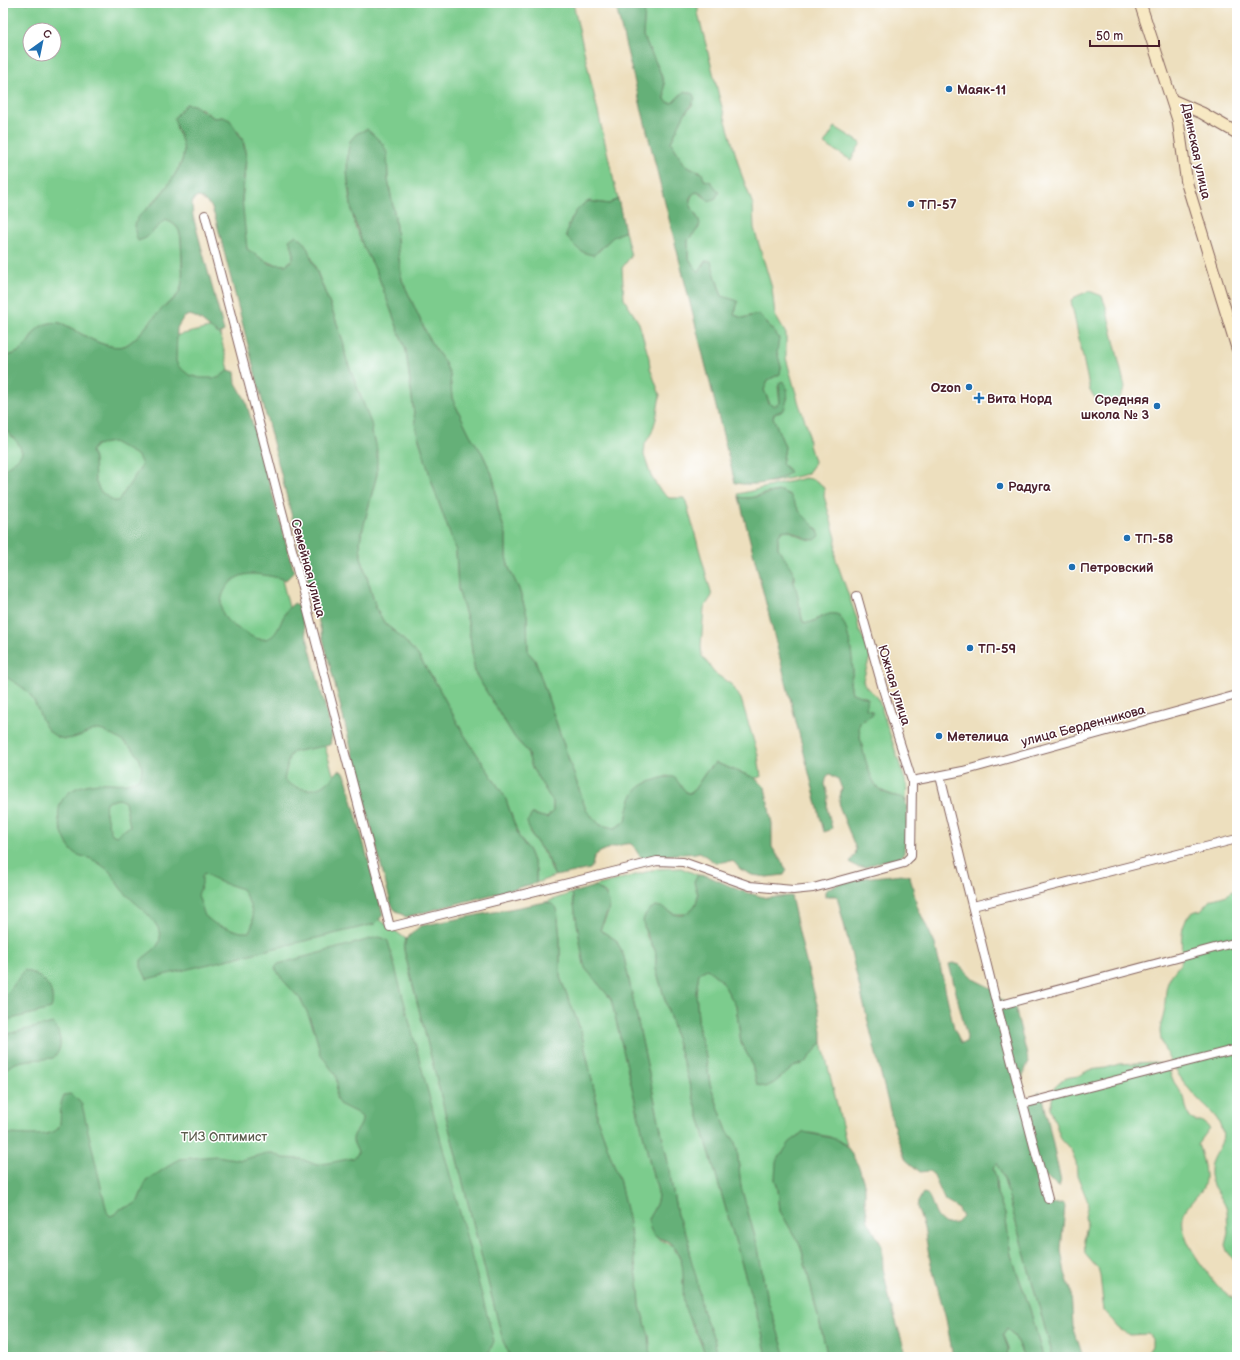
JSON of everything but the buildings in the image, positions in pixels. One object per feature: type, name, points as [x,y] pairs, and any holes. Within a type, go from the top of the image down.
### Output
[{"type":"street","name":"Двинская улица","points":[[1140,3],[1178,120],[1187,184],[1237,348]]},
{"type":"street","points":[[1172,100],[1202,113],[1237,133]]},
{"type":"street","points":[[1178,120],[1202,113]]},
{"type":"street","name":"Семейная улица","points":[[205,215],[390,926]]},
{"type":"street","name":"Южная улица","points":[[390,926],[657,861],[684,862],[750,886],[793,890],[813,888],[904,863],[911,856],[912,781],[883,689],[857,596]]},
{"type":"street","name":"улица Берденникова","points":[[912,781],[940,776],[1237,695]]},
{"type":"street","points":[[940,776],[997,1006],[1048,1199]]},
{"type":"street","points":[[973,906],[1237,839]]},
{"type":"street","points":[[997,1006],[1237,942]]},
{"type":"street","points":[[1023,1104],[1237,1049]]},
{"type":"green space","points":[[3,3],[573,3],[618,199],[609,204],[592,202],[585,204],[573,217],[598,252],[613,237],[625,231],[631,256],[622,268],[624,299],[639,323],[649,358],[650,368],[660,395],[656,419],[652,432],[645,444],[644,455],[651,476],[659,489],[669,498],[685,498],[712,596],[704,608],[701,646],[702,656],[716,674],[732,685],[741,699],[758,755],[761,777],[755,778],[716,763],[708,769],[692,793],[687,793],[668,776],[658,779],[644,786],[638,791],[631,803],[626,821],[615,828],[600,825],[586,810],[535,660],[528,652],[527,615],[519,589],[509,568],[506,557],[506,534],[498,510],[492,474],[482,453],[470,435],[452,398],[450,375],[445,363],[430,341],[402,280],[395,217],[388,180],[387,153],[350,141],[347,161],[349,194],[355,226],[363,246],[376,270],[406,351],[416,429],[435,492],[456,551],[458,589],[468,622],[475,673],[515,738],[527,751],[532,768],[553,802],[553,811],[547,818],[532,814],[529,831],[549,861],[555,876],[536,883],[536,869],[529,851],[519,837],[505,797],[463,733],[437,685],[417,654],[398,634],[385,624],[376,608],[361,557],[360,540],[377,474],[375,440],[371,434],[371,426],[346,358],[343,341],[334,315],[311,256],[293,249],[293,259],[286,265],[281,265],[265,261],[247,249],[242,204],[246,159],[245,150],[239,133],[233,125],[223,117],[214,118],[201,108],[176,128],[184,149],[181,163],[161,194],[150,205],[158,226],[165,220],[176,226],[179,230],[182,257],[182,284],[175,298],[163,308],[133,340],[124,346],[118,347],[104,344],[62,324],[51,323],[40,327],[20,351],[3,357]]},
{"type":"green space","points":[[615,3],[641,3],[645,8],[643,36],[659,69],[664,83],[665,99],[667,102],[672,103],[685,91],[693,94],[695,99],[684,115],[671,142],[685,165],[702,173],[704,180],[711,182],[719,192],[716,198],[709,201],[697,192],[690,198],[691,206],[700,224],[688,240],[688,257],[697,271],[700,271],[705,261],[711,261],[722,296],[738,302],[734,315],[743,318],[759,314],[779,338],[777,352],[781,367],[780,374],[768,380],[764,390],[769,403],[774,406],[780,403],[779,383],[782,381],[787,388],[788,395],[784,410],[774,414],[773,417],[785,447],[782,464],[790,472],[785,476],[771,482],[756,484],[735,483]]},
{"type":"green space","points":[[641,3],[698,3],[698,13],[720,100],[741,173],[753,205],[754,228],[772,288],[775,315],[786,334],[786,358],[808,429],[809,445],[814,461],[813,466],[807,474],[774,482],[768,482],[784,477],[789,470],[782,464],[785,447],[773,417],[774,414],[781,412],[788,397],[778,386],[780,403],[778,406],[771,406],[764,390],[768,380],[780,374],[781,367],[777,352],[777,335],[768,324],[753,315],[743,318],[734,315],[737,305],[722,296],[715,275],[706,261],[699,271],[696,271],[688,257],[688,240],[699,228],[699,220],[689,203],[693,193],[697,192],[706,198],[711,182],[704,180],[699,171],[685,165],[671,142],[684,115],[693,104],[681,94],[672,103],[667,103],[665,99],[664,83],[659,69],[643,37],[644,19]]},
{"type":"green space","points":[[186,104],[194,105],[214,118],[223,117],[230,120],[243,141],[246,157],[242,198],[247,249],[270,264],[286,265],[293,259],[293,249],[289,240],[296,235],[307,247],[343,341],[346,358],[372,426],[371,434],[375,440],[377,450],[377,474],[360,540],[361,557],[376,608],[385,624],[398,634],[417,654],[437,685],[463,733],[505,797],[519,837],[529,851],[536,869],[536,883],[406,917],[395,910],[391,904],[216,220],[211,206],[200,197],[194,198],[192,205],[193,216],[224,331],[219,334],[201,320],[193,316],[189,315],[183,318],[177,328],[176,361],[178,366],[189,375],[200,378],[218,378],[229,370],[235,372],[236,383],[245,399],[256,435],[294,572],[286,580],[259,574],[248,574],[238,577],[227,586],[221,606],[228,621],[259,639],[265,639],[275,634],[290,606],[295,603],[299,607],[332,733],[330,745],[293,752],[289,757],[284,780],[295,787],[314,789],[326,784],[339,770],[345,774],[383,915],[375,924],[147,979],[141,967],[141,960],[158,945],[160,938],[156,925],[151,918],[121,889],[108,871],[92,859],[77,855],[71,851],[59,822],[61,803],[66,795],[74,789],[86,785],[100,783],[123,783],[136,780],[139,778],[142,770],[140,761],[136,753],[123,742],[111,734],[99,730],[69,739],[60,738],[53,735],[45,725],[30,695],[21,686],[3,675],[3,472],[18,458],[22,452],[18,443],[3,427],[3,357],[20,351],[36,330],[50,323],[60,323],[104,344],[118,347],[124,346],[133,340],[178,294],[182,284],[181,239],[179,230],[176,226],[165,220],[146,238],[138,241],[135,233],[136,221],[168,185],[182,162],[184,152],[174,118]],"holes":[[[113,442],[138,456],[142,465],[118,501],[113,501],[100,491],[95,480],[94,459],[91,451],[96,445]],[[119,799],[125,802],[130,826],[116,836],[112,834],[108,822],[106,802]],[[204,873],[220,882],[242,889],[250,904],[253,916],[252,927],[249,932],[241,932],[215,924],[205,916],[198,895],[202,884],[202,876]]]},
{"type":"green space","points":[[835,127],[861,143],[851,160],[824,144]]},
{"type":"green space","points":[[367,129],[383,144],[387,153],[388,180],[395,217],[402,280],[430,341],[445,363],[450,375],[452,398],[470,435],[482,453],[492,474],[498,510],[506,534],[506,557],[509,568],[519,589],[527,615],[528,652],[535,660],[586,810],[600,825],[615,828],[626,821],[633,795],[641,786],[666,777],[674,777],[687,793],[692,793],[708,769],[716,763],[755,778],[765,787],[772,824],[772,847],[787,870],[784,875],[767,877],[752,875],[740,869],[734,862],[730,861],[715,863],[700,852],[642,858],[633,845],[623,844],[598,853],[590,869],[555,876],[548,858],[533,836],[527,822],[532,814],[547,818],[553,811],[553,802],[532,768],[527,751],[515,738],[475,673],[468,622],[458,589],[456,551],[435,492],[416,429],[406,351],[376,270],[363,246],[352,213],[347,172],[348,151],[350,141],[356,134]]},
{"type":"green space","points":[[618,199],[625,231],[613,237],[594,255],[585,253],[577,248],[566,235],[571,220],[580,207],[589,201],[609,204]]},
{"type":"green space","points":[[1089,291],[1102,296],[1125,387],[1121,396],[1116,400],[1099,403],[1090,391],[1071,301],[1077,296]]},
{"type":"green space","name":"ТИЗ Оптимист","points":[[218,326],[320,730],[375,916],[406,939],[404,950],[503,1341],[512,1357],[3,1357],[3,375]]},
{"type":"green space","points":[[805,478],[816,481],[824,488],[824,496],[836,538],[835,557],[857,619],[859,630],[867,646],[870,657],[863,680],[867,688],[878,698],[907,786],[906,802],[905,799],[888,794],[879,789],[875,785],[868,769],[859,726],[860,722],[866,719],[869,711],[866,709],[865,696],[855,695],[852,693],[850,682],[853,673],[850,644],[845,626],[839,615],[821,617],[810,623],[803,622],[794,582],[794,575],[778,548],[778,537],[782,531],[788,530],[803,538],[812,540],[819,532],[815,526],[802,515],[788,495],[781,491],[747,498],[739,497],[738,494]]},
{"type":"green space","points":[[781,491],[790,495],[800,512],[817,529],[820,536],[815,540],[811,540],[794,532],[786,530],[782,531],[778,537],[778,548],[793,571],[803,622],[812,622],[827,615],[836,614],[844,623],[852,658],[853,674],[850,681],[852,693],[868,698],[866,709],[872,711],[873,714],[860,722],[859,726],[859,732],[868,769],[879,789],[883,792],[902,797],[907,807],[904,853],[900,858],[882,861],[866,867],[857,867],[850,862],[855,855],[856,849],[840,809],[839,800],[842,789],[838,779],[830,774],[827,776],[825,784],[828,796],[827,808],[832,828],[824,832],[739,497],[749,498]]},
{"type":"green space","points":[[681,868],[698,875],[694,882],[698,895],[696,904],[692,911],[686,914],[675,914],[656,906],[643,920],[646,935],[656,952],[656,969],[762,1333],[767,1357],[718,1357],[714,1339],[702,1310],[689,1252],[689,1240],[677,1215],[667,1158],[624,957],[616,940],[600,930],[608,913],[606,894],[595,886],[657,869]]},
{"type":"green space","points":[[901,874],[910,876],[917,906],[935,944],[954,1028],[961,1043],[966,1042],[967,1037],[949,964],[953,963],[960,965],[975,980],[991,988],[1007,1006],[1015,1007],[1029,1063],[1024,1072],[1022,1081],[1025,1101],[1029,1100],[1040,1092],[1043,1097],[1061,1182],[1059,1187],[1045,1176],[1039,1186],[1052,1204],[1062,1203],[1065,1206],[1061,1249],[1065,1273],[1071,1290],[1073,1326],[1083,1357],[1053,1357],[1003,1176],[996,1163],[993,1169],[996,1177],[997,1194],[1005,1214],[1011,1255],[1030,1309],[1043,1357],[1026,1357],[1023,1355],[1014,1335],[1007,1329],[1003,1335],[1008,1348],[1007,1357],[953,1357],[946,1319],[929,1256],[924,1228],[917,1207],[918,1202],[923,1193],[927,1194],[936,1214],[941,1221],[946,1224],[956,1223],[962,1217],[957,1208],[945,1201],[933,1174],[929,1171],[920,1172],[906,1160],[895,1131],[837,896],[825,896],[825,891],[832,886],[851,880]]},
{"type":"green space","points":[[698,875],[708,876],[741,891],[767,898],[791,896],[819,1012],[822,1042],[805,1063],[795,1066],[774,1083],[766,1087],[757,1085],[751,1061],[741,1043],[736,1006],[721,980],[707,969],[699,973],[696,992],[699,1032],[705,1052],[710,1084],[727,1131],[734,1140],[737,1149],[741,1187],[758,1248],[766,1295],[786,1357],[767,1357],[762,1333],[656,969],[655,950],[644,926],[643,920],[645,915],[649,910],[656,906],[679,915],[683,915],[691,910],[698,899],[694,882]]},
{"type":"green space","points":[[595,886],[607,897],[609,902],[608,911],[600,930],[616,940],[624,957],[667,1158],[677,1215],[689,1240],[689,1252],[697,1280],[702,1310],[714,1339],[718,1357],[706,1357],[699,1337],[685,1308],[683,1296],[683,1273],[681,1259],[678,1253],[669,1242],[655,1236],[650,1227],[648,1219],[657,1203],[657,1189],[611,999],[585,968],[572,893]]},
{"type":"green space","points":[[1237,888],[1237,1264],[1227,1251],[1225,1245],[1228,1233],[1227,1210],[1213,1185],[1210,1175],[1211,1163],[1221,1144],[1223,1133],[1214,1115],[1192,1093],[1168,1058],[1161,1039],[1160,1026],[1164,1013],[1168,982],[1171,975],[1182,960],[1181,943],[1185,921],[1194,912],[1201,910],[1210,900],[1227,895]]},
{"type":"green space","points":[[572,893],[585,968],[611,999],[657,1189],[657,1203],[648,1219],[658,1239],[673,1246],[681,1261],[684,1269],[683,1284],[689,1319],[706,1357],[651,1357],[649,1336],[640,1306],[639,1289],[628,1218],[619,1179],[597,1118],[596,1098],[581,1031],[560,977],[560,939],[557,909],[552,904],[546,902]]},
{"type":"green space","points":[[546,902],[552,904],[557,909],[560,939],[560,977],[581,1031],[596,1098],[597,1118],[619,1179],[628,1218],[639,1289],[640,1306],[649,1336],[651,1357],[510,1356],[503,1341],[404,950],[406,939],[420,926]]},
{"type":"green space","points":[[378,937],[388,941],[494,1341],[490,1351],[480,1357],[3,1357],[3,1134],[36,1135],[45,1134],[58,1129],[62,1099],[64,1095],[70,1094],[82,1105],[107,1212],[110,1216],[116,1214],[120,1209],[133,1205],[138,1201],[146,1181],[179,1159],[217,1156],[241,1160],[267,1153],[273,1153],[283,1158],[301,1159],[317,1165],[354,1158],[358,1153],[353,1142],[353,1138],[361,1124],[362,1117],[339,1104],[336,1097],[336,1076],[320,1053],[315,1032],[307,1012],[301,1000],[282,979],[275,968],[278,964]]},
{"type":"green space","points":[[707,969],[721,980],[736,1006],[741,1043],[751,1061],[755,1077],[773,1083],[795,1066],[805,1063],[822,1042],[847,1146],[830,1137],[811,1133],[799,1135],[787,1147],[775,1179],[778,1189],[780,1211],[801,1247],[828,1357],[786,1357],[766,1295],[758,1248],[741,1187],[737,1149],[734,1140],[727,1131],[710,1084],[705,1052],[699,1032],[696,992],[699,973]]},
{"type":"green space","points":[[24,970],[42,979],[47,984],[52,995],[51,1009],[3,1021],[3,997],[11,989]]},
{"type":"green space","points":[[53,1023],[58,1032],[60,1046],[59,1051],[53,1058],[19,1062],[13,1064],[3,1073],[3,1035]]},
{"type":"green space","points":[[1155,1062],[1166,1066],[1169,1070],[1174,1082],[1184,1097],[1190,1118],[1195,1121],[1201,1121],[1210,1128],[1198,1144],[1205,1174],[1204,1186],[1184,1213],[1184,1231],[1187,1241],[1198,1260],[1216,1284],[1237,1302],[1237,1357],[1145,1357],[1152,1346],[1152,1339],[1148,1334],[1129,1335],[1118,1328],[1104,1311],[1098,1269],[1085,1254],[1084,1239],[1087,1225],[1085,1217],[1088,1202],[1077,1175],[1076,1162],[1071,1150],[1061,1139],[1050,1108],[1055,1087],[1065,1078],[1078,1076],[1089,1070],[1106,1068],[1119,1064]]},
{"type":"green space","points":[[804,1132],[836,1139],[847,1146],[859,1167],[865,1187],[868,1221],[882,1246],[883,1268],[890,1302],[907,1357],[828,1357],[801,1247],[780,1211],[778,1189],[775,1179],[776,1162],[790,1142]]},
{"type":"green space","points":[[996,1162],[1003,1176],[1053,1357],[1043,1357],[1030,1309],[1011,1255],[1005,1214],[997,1194],[996,1177],[993,1169]]},
{"type":"green space","points":[[1007,1329],[1014,1335],[1023,1355],[1026,1357],[1007,1357],[1008,1348],[1003,1335]]},
{"type":"place","name":"Маяк-11","points":[[949,89]]},
{"type":"place","name":"ТП-57","points":[[911,204]]},
{"type":"place","name":"Ozon","points":[[969,387]]},
{"type":"place","name":"Вита Норд","points":[[979,398]]},
{"type":"place","name":"Средняя школа № 3","points":[[1157,406]]},
{"type":"place","name":"Радуга","points":[[1000,486]]},
{"type":"place","name":"ТП-58","points":[[1127,538]]},
{"type":"place","name":"Петровский","points":[[1072,567]]},
{"type":"place","name":"ТП-59","points":[[970,648]]},
{"type":"place","name":"Метелица","points":[[939,736]]}]
